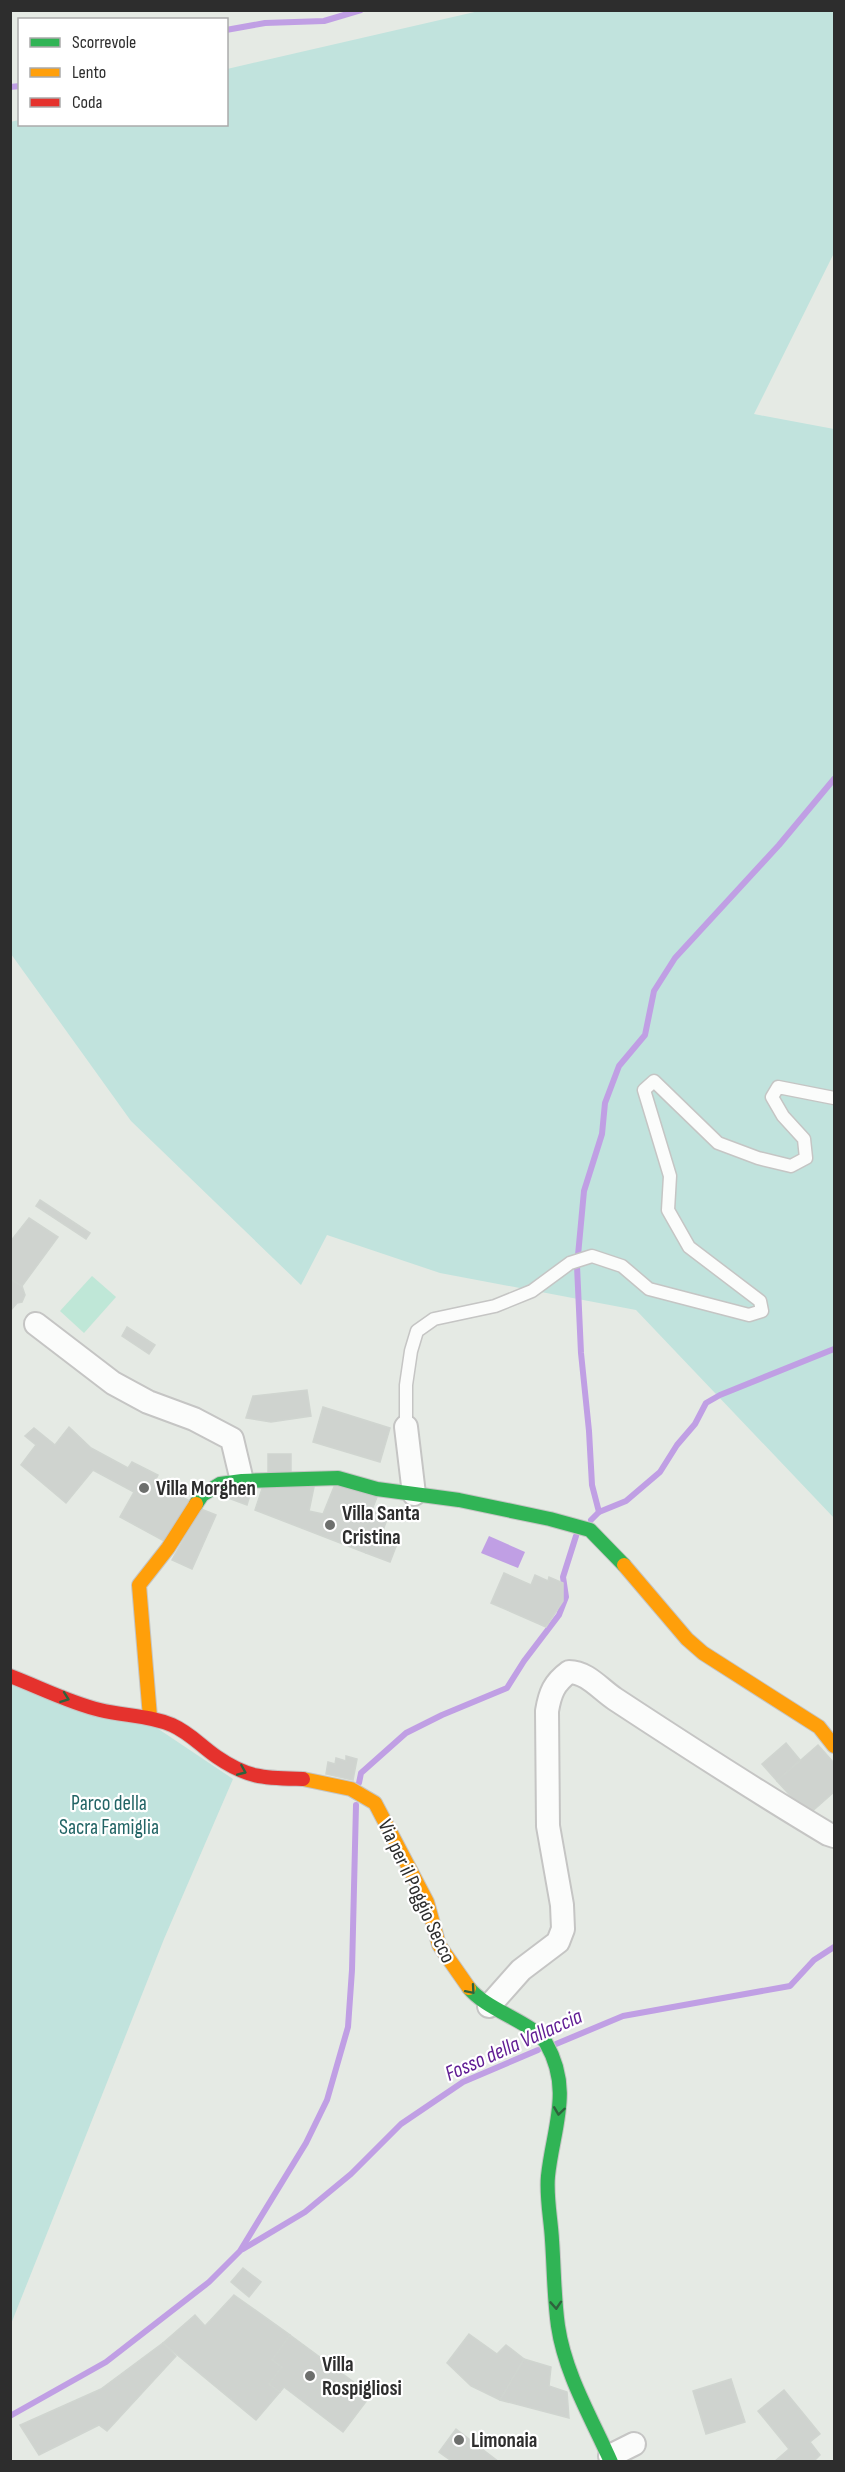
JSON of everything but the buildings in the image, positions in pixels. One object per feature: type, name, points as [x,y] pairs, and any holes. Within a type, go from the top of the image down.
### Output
[{"type":"street","points":[[36,1324],[112,1383],[148,1402],[194,1419],[232,1439],[242,1481]]},
{"type":"street","points":[[406,1427],[414,1494]]},
{"type":"street","points":[[150,1717],[139,1585],[168,1548],[202,1495],[220,1484],[242,1481],[338,1478],[377,1489],[550,1519],[590,1530],[703,1653],[819,1727],[834,1746]]},
{"type":"street","points":[[489,2006],[521,1970],[558,1942],[563,1929],[562,1905],[548,1826],[547,1711],[549,1695],[555,1683],[569,1671],[578,1671],[585,1675],[609,1695],[831,1835]]},
{"type":"street","name":"Via per il Poggio Secco","points":[[10,1676],[100,1710],[150,1717],[197,1739],[215,1756],[243,1773],[259,1778],[310,1779],[358,1792],[375,1803],[416,1878],[427,1902],[439,1945],[451,1965],[475,1996],[525,2026],[545,2041],[552,2054],[561,2087],[560,2107],[548,2178],[558,2327],[569,2367],[611,2459],[634,2444]]},
{"type":"lane","points":[[406,1427],[406,1385],[417,1331],[434,1319],[495,1306],[532,1291],[570,1263],[592,1256],[622,1266],[649,1289],[748,1315],[762,1311],[760,1301],[689,1247],[668,1210],[670,1176],[644,1090],[654,1080],[718,1143],[758,1158],[791,1166],[806,1158],[804,1139],[783,1116],[772,1097],[778,1087],[834,1098]]},
{"type":"green space","points":[[479,11],[834,11],[834,253],[754,414],[834,429],[834,1518],[636,1310],[440,1273],[327,1235],[301,1285],[131,1121],[11,954],[10,122],[18,120],[18,126],[228,126],[228,69]]},
{"type":"green space","points":[[92,1276],[116,1297],[84,1333],[60,1311]]},
{"type":"green space","name":"Parco della Sacra Famiglia","points":[[11,1682],[145,1720],[233,1779],[164,1939],[11,2324]]},
{"type":"shaded area","points":[[489,1536],[525,1552],[518,1568],[481,1553]]},
{"type":"waterway","points":[[228,30],[265,23],[324,21],[361,10]]},
{"type":"waterway","points":[[10,87],[18,86]]},
{"type":"waterway","points":[[599,1512],[592,1485],[581,1353],[577,1266],[584,1191],[602,1134],[605,1103],[619,1066],[645,1035],[654,991],[675,958],[779,845],[834,779]]},
{"type":"waterway","points":[[591,1520],[599,1512],[626,1501],[660,1472],[677,1445],[695,1424],[706,1403],[720,1395],[834,1349]]},
{"type":"waterway","points":[[359,1783],[361,1773],[406,1733],[507,1688],[524,1661],[559,1615],[566,1597],[563,1577],[576,1536]]},
{"type":"waterway","points":[[10,2416],[106,2362],[209,2282],[240,2251],[306,2143],[327,2100],[348,2027],[352,1970],[356,1805]]},
{"type":"waterway","name":"Fosso della Vallaccia","points":[[556,2044],[623,2016],[790,1986],[814,1960],[834,1947]]},
{"type":"waterway","name":"Fosso della Vallaccia","points":[[243,2249],[305,2212],[351,2174],[401,2124],[463,2082],[538,2050]]},
{"type":"traffic: fast","points":[[196,1504],[202,1495],[220,1484],[242,1481],[338,1478],[377,1489],[459,1500],[590,1530],[624,1565]]},
{"type":"traffic: fast","points":[[469,1988],[487,2003],[540,2036],[554,2060],[560,2093],[548,2176],[548,2192],[558,2326],[573,2379],[611,2462]]},
{"type":"traffic: slow","points":[[150,1717],[139,1585],[168,1548],[196,1504]]},
{"type":"traffic: slow","points":[[624,1565],[687,1639],[703,1653],[819,1727],[834,1746]]},
{"type":"traffic: slow","points":[[303,1779],[351,1789],[375,1803],[427,1902],[439,1945],[469,1988]]},
{"type":"traffic: jam","points":[[10,1676],[89,1707],[154,1719],[172,1725],[239,1770],[258,1776],[303,1779]]},
{"type":"place","name":"Villa Morghen","points":[[144,1488]]},
{"type":"place","name":"Villa Santa Cristina","points":[[330,1525]]},
{"type":"place","name":"Villa Rospigliosi","points":[[310,2376]]},
{"type":"place","name":"Limonaia","points":[[459,2440]]}]
